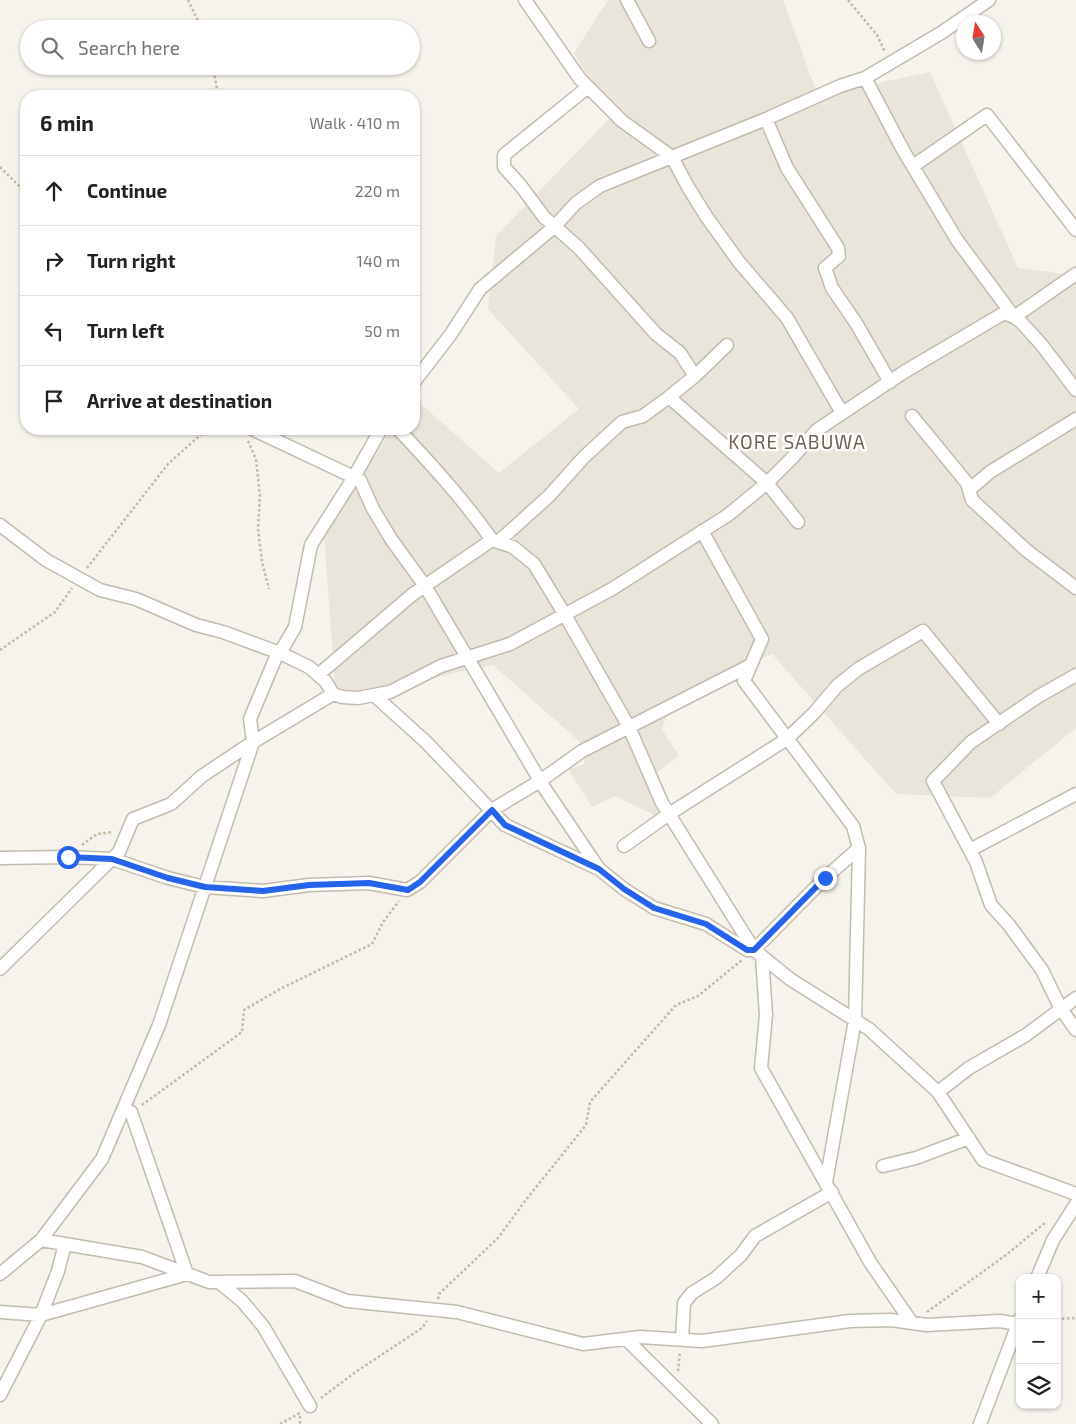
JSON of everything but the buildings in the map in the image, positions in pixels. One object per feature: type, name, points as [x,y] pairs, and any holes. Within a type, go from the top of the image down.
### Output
[{"type":"street","points":[[526,0],[580,79],[622,121],[672,157],[706,216],[739,262],[787,318],[842,414]]},
{"type":"street","points":[[627,0],[649,41]]},
{"type":"street","points":[[420,374],[451,334],[480,289],[554,227],[576,203],[600,186],[766,120],[840,86],[864,78],[941,34],[989,0]]},
{"type":"street","points":[[864,78],[913,166],[958,240],[1006,307],[1042,344],[1076,390]]},
{"type":"street","points":[[588,87],[504,155],[504,167],[544,217],[578,248],[656,334],[680,353],[696,376]]},
{"type":"street","points":[[913,166],[987,115],[1076,230]]},
{"type":"street","points":[[766,120],[787,168],[838,248],[839,256],[825,268],[832,288],[856,323],[890,382]]},
{"type":"street","points":[[1014,317],[1076,274]]},
{"type":"street","points":[[0,526],[46,560],[100,590],[136,599],[196,625],[223,632],[280,653],[309,667],[326,682],[333,694],[342,697],[358,698],[390,692],[441,666],[510,644],[566,615],[612,588],[728,515],[766,483],[817,430],[890,382],[1004,313],[1014,317]]},
{"type":"street","points":[[318,675],[413,594],[495,541],[549,496],[584,457],[622,422],[643,416],[669,397],[696,376],[726,345]]},
{"type":"street","points":[[669,397],[766,483],[798,522]]},
{"type":"street","points":[[912,416],[967,483],[972,500],[1026,550],[1076,588]]},
{"type":"street","points":[[969,490],[990,472],[1076,418]]},
{"type":"street","points":[[256,435],[360,480],[373,509],[391,539],[425,586],[540,781],[599,869]]},
{"type":"street","points":[[0,1274],[41,1240],[102,1159],[159,1025],[253,742],[250,719],[276,656],[280,653],[295,628],[311,545],[354,477],[378,435]]},
{"type":"street","points":[[403,435],[454,491],[495,541],[513,547],[534,564],[566,615],[629,727],[662,803],[758,953],[790,979],[869,1029],[938,1092],[983,1160],[1076,1194]]},
{"type":"street","points":[[682,1340],[684,1304],[692,1294],[716,1278],[740,1255],[755,1236],[829,1187],[855,1020],[859,848],[853,826],[744,681],[762,639],[702,531]]},
{"type":"street","points":[[624,846],[669,814],[787,738],[815,712],[837,686],[858,669],[923,631],[999,724]]},
{"type":"street","points":[[0,858],[68,857],[112,859],[168,878],[205,887],[263,891],[309,885],[369,883],[408,890],[420,882],[492,810],[540,781],[582,751],[750,665]]},
{"type":"street","points":[[1076,675],[1039,696],[971,742],[933,781],[976,862],[991,905],[1009,925],[1042,970],[1061,1009],[1076,1030]]},
{"type":"street","points":[[0,969],[119,852],[133,819],[171,804],[202,776],[253,742],[333,694]]},
{"type":"street","points":[[374,695],[426,742],[505,825],[599,869],[624,889],[654,908],[706,924],[747,950],[758,953]]},
{"type":"street","points":[[970,850],[1076,794]]},
{"type":"street","points":[[859,848],[825,878],[758,953],[766,1015],[761,1068],[870,1262],[912,1323]]},
{"type":"street","points":[[938,1092],[969,1068],[1026,1035],[1076,998]]},
{"type":"street","points":[[131,1112],[187,1274]]},
{"type":"street","points":[[883,1166],[916,1158],[969,1138]]},
{"type":"street","points":[[1039,1274],[1053,1240],[1076,1204]]},
{"type":"street","points":[[41,1240],[142,1257],[209,1282],[295,1281],[347,1301],[457,1312],[583,1344],[640,1337],[702,1341],[850,1321],[891,1320],[927,1325],[1016,1321]]},
{"type":"street","points":[[0,1395],[41,1315],[58,1271],[65,1244]]},
{"type":"street","points":[[0,1312],[41,1315],[187,1274]]},
{"type":"street","points":[[219,1282],[242,1301],[263,1326],[305,1410]]},
{"type":"street","points":[[980,1424],[1016,1329]]},
{"type":"street","points":[[626,1339],[712,1424]]},
{"type":"path","points":[[188,0],[198,20]]},
{"type":"path","points":[[848,0],[877,35],[890,63]]},
{"type":"path","points":[[215,75],[217,90]]},
{"type":"path","points":[[0,167],[20,187]]},
{"type":"path","points":[[0,650],[55,612],[78,579],[168,464],[200,435]]},
{"type":"path","points":[[250,435],[256,459],[260,496],[258,529],[262,562],[269,589]]},
{"type":"path","points":[[68,857],[97,834],[128,830]]},
{"type":"path","points":[[131,1112],[242,1032],[244,1010],[280,989],[372,944],[383,922],[408,890]]},
{"type":"path","points":[[280,1424],[305,1410],[357,1371],[422,1328],[436,1310],[439,1294],[498,1238],[586,1125],[590,1102],[676,1005],[698,996],[758,953]]},
{"type":"path","points":[[912,1323],[1006,1255],[1046,1222]]},
{"type":"path","points":[[1061,1319],[1076,1318]]},
{"type":"path","points":[[675,1388],[682,1340]]},
{"type":"path","points":[[300,1424],[305,1410]]},
{"type":"shaded area","points":[[608,0],[783,0],[818,96],[930,72],[1018,268],[1076,275],[1076,728],[990,798],[896,794],[772,654],[671,700],[662,730],[679,755],[654,775],[662,803],[658,817],[615,796],[592,807],[568,769],[585,764],[580,742],[493,665],[336,699],[324,535],[388,435],[420,435],[420,403],[499,473],[579,409],[488,309],[496,236],[611,117],[574,53]]},
{"type":"district","name":"KORE SABUWA","points":[[797,441]]},
{"type":"route","points":[[68,857],[112,859],[168,878],[205,887],[263,891],[309,885],[369,883],[408,890],[420,882],[492,810],[505,825],[599,869],[624,889],[654,908],[706,924],[747,950],[754,950],[825,878]]}]
